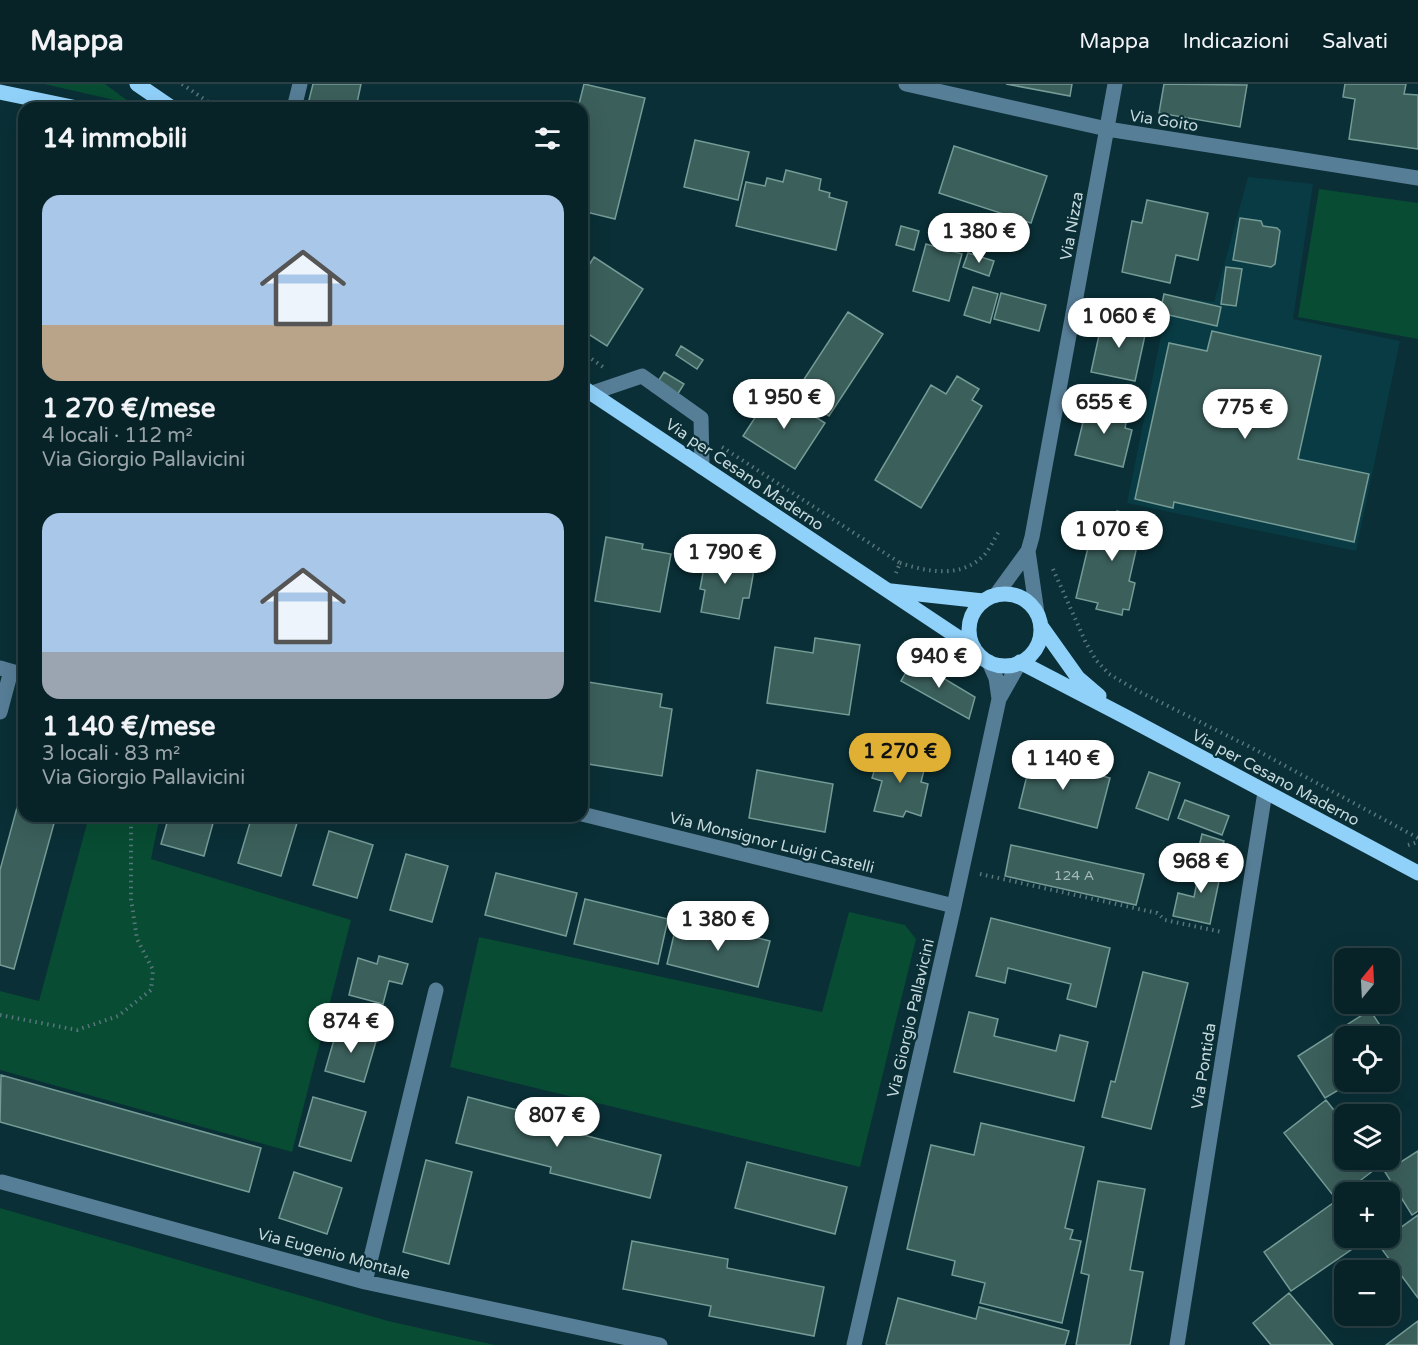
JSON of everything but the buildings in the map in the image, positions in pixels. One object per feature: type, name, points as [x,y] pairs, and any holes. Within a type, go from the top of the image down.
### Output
[{"type":"main road","points":[[137,84],[163,102]]},
{"type":"main road","points":[[0,92],[48,102]]},
{"type":"main road","name":"Via per Cesano Maderno","points":[[588,391],[974,648]]},
{"type":"main road","name":"Via per Cesano Maderno","points":[[888,590],[989,598]]},
{"type":"main road","points":[[1012,594],[1020,597],[1028,602],[1039,620],[1041,635],[1035,649],[1020,662],[1004,666],[989,662],[974,648],[970,636],[969,627],[974,612],[989,598],[1012,594]]},
{"type":"main road","name":"Via per Cesano Maderno","points":[[1039,620],[1077,678],[1117,712]]},
{"type":"main road","name":"Via per Cesano Maderno","points":[[1020,662],[1418,873]]},
{"type":"street","points":[[296,102],[300,84]]},
{"type":"street","name":"Via Goito","points":[[906,84],[1107,129],[1418,178]]},
{"type":"street","name":"Via Nizza","points":[[1039,620],[1028,551],[1115,84]]},
{"type":"street","points":[[588,390],[626,382],[642,376],[701,418],[702,467]]},
{"type":"street","name":"Via Nizza","points":[[989,598],[1028,551]]},
{"type":"street","name":"Via Giorgio Pallavicini","points":[[854,1345],[999,699],[996,678],[989,662]]},
{"type":"street","name":"Via Giorgio Pallavicini","points":[[999,699],[1020,662]]},
{"type":"street","points":[[0,712],[12,672]]},
{"type":"street","name":"Via Pontida","points":[[1177,1345],[1265,792]]},
{"type":"street","name":"Via Monsignor Luigi Castelli","points":[[588,815],[954,906]]},
{"type":"street","points":[[365,1282],[436,990]]},
{"type":"street","name":"Via Eugenio Montale","points":[[2,1182],[365,1282],[660,1345]]},
{"type":"path","points":[[182,84],[209,102]]},
{"type":"path","points":[[588,356],[626,382]]},
{"type":"path","points":[[702,433],[900,563],[930,571],[945,572],[961,569],[974,563],[986,553],[1000,530]]},
{"type":"path","points":[[888,590],[900,563]]},
{"type":"path","points":[[1050,563],[1091,652],[1109,674],[1418,838]]},
{"type":"path","points":[[0,1015],[77,1030],[118,1016],[151,990],[153,970],[137,939],[131,898],[131,822]]},
{"type":"path","points":[[962,870],[1157,912],[1165,920],[1241,936]]},
{"type":"shaded area","points":[[1248,177],[1313,184],[1293,319],[1400,341],[1356,551],[1127,503],[1169,296],[1214,302]]},
{"type":"green space","points":[[44,84],[105,84],[129,102]]},
{"type":"green space","points":[[1319,189],[1418,203],[1418,339],[1298,317]]},
{"type":"green space","points":[[87,822],[159,822],[151,859],[351,920],[292,1152],[0,1070],[0,991],[39,1001]]},
{"type":"green space","points":[[849,912],[905,925],[916,939],[860,1167],[450,1067],[479,937],[822,1012]]},
{"type":"green space","points":[[0,1208],[388,1321],[495,1345],[0,1345]]}]
